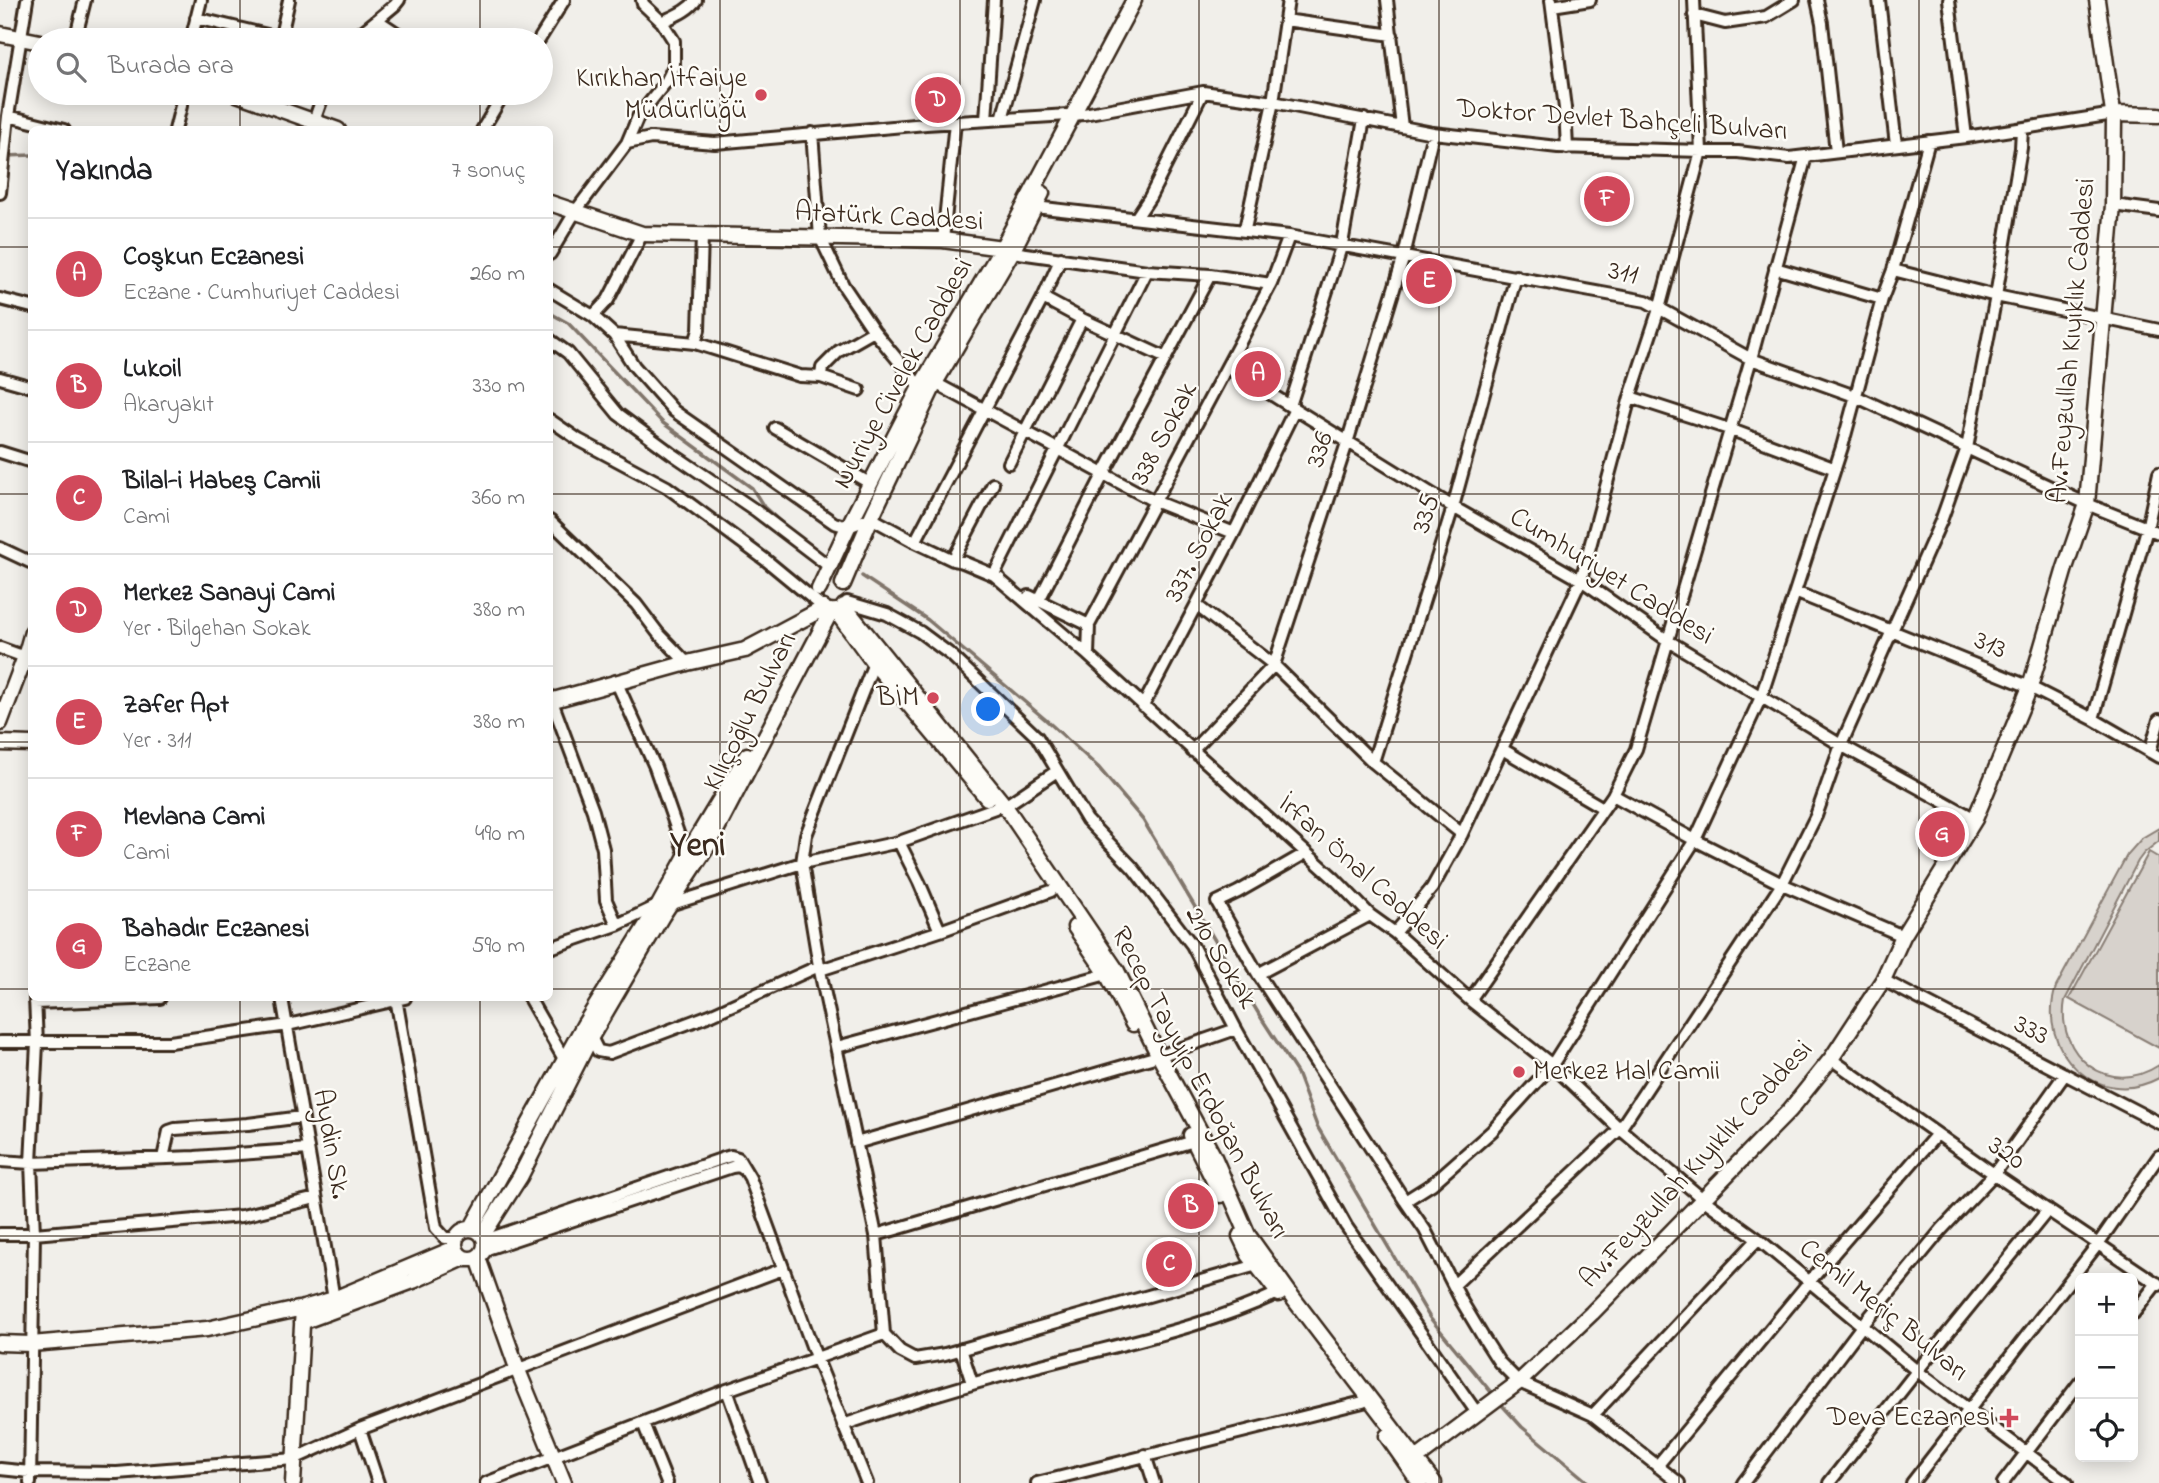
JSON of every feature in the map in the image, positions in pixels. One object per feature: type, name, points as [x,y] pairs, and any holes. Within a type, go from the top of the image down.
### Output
[{"type":"street","points":[[0,193],[6,143],[5,124],[27,0]]},
{"type":"street","points":[[78,28],[85,0]]},
{"type":"street","points":[[194,28],[201,0]]},
{"type":"street","points":[[283,28],[289,0]]},
{"type":"street","points":[[366,28],[398,0]]},
{"type":"street","points":[[546,28],[564,0]]},
{"type":"street","points":[[553,249],[575,212],[627,143],[638,117],[666,82],[674,66],[674,41],[662,22],[642,0]]},
{"type":"street","points":[[662,22],[677,15],[696,0]]},
{"type":"street","points":[[986,120],[993,0]]},
{"type":"street","points":[[1002,119],[1035,0]]},
{"type":"street","name":"Nuriye Civelek Caddesi","points":[[1007,250],[1035,207],[1134,0]]},
{"type":"street","name":"Nuriye Civelek Caddesi","points":[[819,589],[871,484],[1007,250],[1079,114],[1145,0]]},
{"type":"street","points":[[1245,229],[1273,102],[1288,0]]},
{"type":"street","points":[[1387,0],[1402,127]]},
{"type":"street","points":[[1567,148],[1565,108],[1552,3],[1590,0]]},
{"type":"street","points":[[1395,933],[1432,888],[1462,834],[1581,580],[1630,397],[1659,309],[1701,150],[1694,0]]},
{"type":"street","points":[[1694,15],[1725,23],[1766,17],[1794,0]]},
{"type":"street","points":[[1817,0],[1822,23],[1836,152]]},
{"type":"street","points":[[1879,0],[1896,145]]},
{"type":"street","points":[[1949,0],[1966,137]]},
{"type":"street","name":"Av.Feyzullah Kıyıklık Caddesi","points":[[1416,1459],[1519,1382],[1592,1313],[1790,1110],[1831,1059],[1883,980],[1903,936],[1975,819],[2030,687],[2087,503],[2113,205],[2114,117],[2097,0]]},
{"type":"street","points":[[197,18],[237,28]]},
{"type":"street","points":[[376,20],[388,28]]},
{"type":"street","points":[[1285,20],[1392,35]]},
{"type":"street","points":[[0,34],[28,39]]},
{"type":"street","points":[[1136,218],[1150,197],[1203,92]]},
{"type":"street","name":"Doktor Devlet Bahçeli Bulvarı","points":[[627,143],[652,138],[715,143],[813,133],[1079,114],[1203,92],[1273,102],[1433,133],[1567,148],[1701,150],[1789,158],[2114,117],[2159,115]]},
{"type":"street","points":[[176,126],[181,105]]},
{"type":"street","points":[[279,105],[327,126]]},
{"type":"street","points":[[314,121],[320,105]]},
{"type":"street","points":[[484,126],[494,105]]},
{"type":"street","name":"Doktor Devlet Bahçeli Bulvarı","points":[[2114,117],[2159,122]]},
{"type":"street","name":"337. Sokak","points":[[1143,706],[1234,533],[1293,408],[1342,244],[1364,119]]},
{"type":"street","points":[[943,240],[955,122]]},
{"type":"street","points":[[5,124],[28,126]]},
{"type":"street","points":[[1454,1285],[1620,1129],[1782,884],[1816,816],[1841,745],[1941,521],[1967,449],[1996,296],[2022,129]]},
{"type":"street","points":[[813,133],[820,237],[843,285],[874,331],[928,385],[984,411],[1154,501],[1234,533]]},
{"type":"street","name":"336","points":[[1192,751],[1274,666],[1347,443],[1404,256],[1433,133]]},
{"type":"street","points":[[1405,1201],[1432,1184],[1492,1131],[1552,1065],[1695,840],[1761,697],[1842,447],[1929,141]]},
{"type":"street","points":[[1470,1000],[1613,795],[1636,749],[1751,359],[1806,156]]},
{"type":"street","name":"Atatürk Caddesi","points":[[553,204],[642,234],[943,240],[1147,271],[1210,275],[1271,284]]},
{"type":"street","points":[[2113,205],[2159,211]]},
{"type":"street","name":"311","points":[[1035,207],[1245,229],[1342,244],[1646,301],[1751,359],[1855,396],[1967,449],[2159,533]]},
{"type":"street","points":[[593,316],[608,300],[642,234]]},
{"type":"street","points":[[695,343],[699,330],[702,236]]},
{"type":"street","name":"338 Sokak","points":[[1088,655],[1090,625],[1271,284],[1289,236]]},
{"type":"street","points":[[915,542],[1043,298],[1061,258]]},
{"type":"street","points":[[1775,268],[1882,299]]},
{"type":"street","points":[[1893,270],[1996,296],[2159,330]]},
{"type":"street","points":[[994,575],[1147,271]]},
{"type":"street","points":[[1038,602],[1210,275]]},
{"type":"street","name":"335","points":[[1373,762],[1454,507],[1516,276]]},
{"type":"street","points":[[553,292],[593,316],[614,335],[634,366],[674,411],[834,523],[848,527],[871,518]]},
{"type":"street","points":[[1043,298],[1166,358]]},
{"type":"street","points":[[0,299],[28,306]]},
{"type":"street","points":[[1009,463],[1082,319]]},
{"type":"street","points":[[821,377],[822,368],[839,351],[874,331]]},
{"type":"street","points":[[614,335],[695,343],[800,376],[821,377],[859,390]]},
{"type":"street","points":[[553,342],[568,353],[618,414],[755,510],[830,567]]},
{"type":"street","name":"Cumhuriyet Caddesi","points":[[1227,367],[1347,443],[1581,580],[1667,640],[1761,697],[1975,819]]},
{"type":"street","points":[[0,378],[28,386]]},
{"type":"street","name":"Nuriye Civelek Caddesi","points":[[844,584],[928,385]]},
{"type":"street","points":[[1630,397],[1729,429],[1833,468]]},
{"type":"street","points":[[553,422],[579,440],[667,487],[836,608]]},
{"type":"street","points":[[775,428],[871,484]]},
{"type":"street","points":[[0,452],[28,461]]},
{"type":"street","points":[[2093,719],[2147,528],[2159,473]]},
{"type":"street","points":[[953,560],[992,484]]},
{"type":"street","name":"İrfan Önal Caddesi","points":[[871,518],[953,560],[994,575],[1038,602],[1090,625]]},
{"type":"street","points":[[553,524],[636,604],[658,633],[687,663]]},
{"type":"street","points":[[0,548],[28,561]]},
{"type":"street","name":"İrfan Önal Caddesi","points":[[994,575],[1088,655],[1306,853],[1370,915],[1552,1065],[1620,1129],[1704,1200]]},
{"type":"street","points":[[553,698],[745,650],[836,608],[848,591],[839,581],[829,581],[819,589],[818,600],[836,608]]},
{"type":"street","name":"313","points":[[1796,592],[2030,687],[2093,719],[2154,755]]},
{"type":"street","points":[[1196,605],[1274,666],[1373,762],[1462,834]]},
{"type":"street","name":"Recep Tayyip Erdoğan Bulvarı","points":[[836,608],[874,663],[1000,807],[1051,891],[1107,974],[1214,1157],[1248,1235],[1434,1483]]},
{"type":"street","name":"Recep Tayyip Erdoğan Bulvarı","points":[[836,608],[1000,807],[1117,971],[1249,1255],[1363,1402],[1420,1483]]},
{"type":"street","name":"210 Sokak","points":[[836,608],[887,614],[920,632],[951,655],[1037,737],[1087,820],[1133,868],[1192,945],[1346,1226],[1477,1413]]},
{"type":"street","name":"Kılıçoğlu Bulvarı","points":[[472,1245],[520,1177],[664,905],[686,856],[836,608]]},
{"type":"street","name":"Kılıçoğlu Bulvarı","points":[[472,1245],[564,1059],[664,905],[709,844],[836,608]]},
{"type":"street","points":[[0,723],[28,646]]},
{"type":"street","points":[[0,648],[25,657]]},
{"type":"street","points":[[874,663],[806,835],[802,863],[820,968],[876,1235],[884,1334],[900,1351],[915,1359],[961,1349],[1257,1265]]},
{"type":"street","points":[[616,681],[654,767],[686,856]]},
{"type":"street","points":[[553,707],[593,811],[603,849],[606,900],[617,925]]},
{"type":"street","points":[[2154,755],[2159,720]]},
{"type":"street","points":[[0,743],[28,744]]},
{"type":"street","points":[[1502,749],[1603,808]]},
{"type":"street","points":[[553,947],[664,905],[802,863],[900,842],[1000,807],[1057,771]]},
{"type":"street","points":[[1613,795],[1782,884],[1903,936]]},
{"type":"street","points":[[900,842],[940,931]]},
{"type":"street","points":[[1306,853],[1217,902],[1258,974],[1424,1230],[1499,1362],[1519,1382],[1593,1415],[1679,1483]]},
{"type":"street","points":[[592,1037],[598,1051],[609,1054],[820,968],[940,931],[1051,891]]},
{"type":"street","points":[[1258,974],[1370,915]]},
{"type":"street","points":[[838,1047],[1107,974]]},
{"type":"street","name":"333","points":[[1883,980],[2159,1123]]},
{"type":"street","points":[[30,1478],[34,1234],[31,1163],[37,1043],[35,1001]]},
{"type":"street","name":"Aydin Sk.","points":[[283,1001],[334,1299]]},
{"type":"street","points":[[0,1042],[170,1041],[288,1025],[387,1001]]},
{"type":"street","points":[[399,1001],[436,1228],[445,1238],[472,1245]]},
{"type":"street","points":[[531,1001],[564,1059]]},
{"type":"street","points":[[856,1143],[1155,1057],[1236,1029]]},
{"type":"street","name":"320","points":[[1831,1059],[1994,1174],[2158,1284]]},
{"type":"street","points":[[1743,1483],[1861,1326],[1942,1229],[1994,1174],[2065,1074]]},
{"type":"street","points":[[163,1158],[169,1131],[175,1129],[303,1117]]},
{"type":"street","points":[[1657,1466],[1937,1133]]},
{"type":"street","points":[[876,1235],[1195,1142]]},
{"type":"street","points":[[0,1161],[31,1163],[163,1158],[308,1149]]},
{"type":"street","points":[[1912,1483],[2098,1244],[2159,1156]]},
{"type":"street","points":[[303,1315],[334,1299],[472,1245],[739,1166],[750,1178],[816,1357],[867,1483]]},
{"type":"street","points":[[0,1234],[34,1234],[242,1216],[316,1198]]},
{"type":"street","name":"Cemil Meriç Bulvarı","points":[[1704,1200],[1758,1240],[1916,1371],[2067,1483]]},
{"type":"street","points":[[1829,1483],[1916,1371],[2048,1210]]},
{"type":"street","points":[[1593,1415],[1758,1240]]},
{"type":"street","points":[[0,1343],[31,1344],[207,1329],[303,1315],[413,1281],[472,1245]]},
{"type":"street","points":[[472,1245],[517,1368],[564,1483]]},
{"type":"street","points":[[0,1469],[30,1478],[294,1459],[360,1429],[783,1269]]},
{"type":"street","points":[[2138,1308],[2158,1284]]},
{"type":"street","points":[[843,1425],[915,1399],[1194,1324],[1251,1306],[1278,1293]]},
{"type":"street","points":[[293,1483],[303,1315]]},
{"type":"street","points":[[486,1483],[727,1390],[884,1334]]},
{"type":"street","points":[[961,1349],[972,1384]]},
{"type":"street","points":[[2003,1483],[2075,1389]]},
{"type":"street","points":[[727,1390],[760,1483]]},
{"type":"street","points":[[1037,1483],[1363,1402]]},
{"type":"street","points":[[643,1423],[667,1483]]},
{"type":"street","points":[[360,1429],[378,1483]]},
{"type":"street","points":[[1145,1455],[1154,1483]]},
{"type":"shaded area","points":[[2159,828],[2159,841],[2138,861],[2065,1000],[2064,1020],[2068,1038],[2077,1054],[2090,1066],[2105,1074],[2122,1077],[2140,1074],[2159,1065],[2159,1078],[2136,1086],[2114,1087],[2094,1081],[2076,1069],[2063,1053],[2055,1033],[2052,1011],[2056,987],[2127,855],[2142,838]]},
{"type":"shaded area","points":[[2149,852],[2159,858],[2159,1048],[2069,999]]},
{"type":"waterway","points":[[6,156],[28,155]]},
{"type":"waterway","points":[[553,315],[568,323],[663,423],[752,488],[764,507],[793,533]]},
{"type":"waterway","points":[[862,576],[928,620],[1046,720],[1098,767],[1143,820],[1297,1073],[1317,1126],[1430,1318],[1495,1397]]},
{"type":"waterway","points":[[1500,1403],[1522,1427],[1589,1483]]},
{"type":"place","name":"Kırıkhan İtfaiye Müdürlüğü","points":[[761,95]]},
{"type":"place","name":"Merkez Sanayi Cami","points":[[938,100]]},
{"type":"place","name":"Mevlana Cami","points":[[1607,199]]},
{"type":"place","name":"Zafer Apt","points":[[1429,281]]},
{"type":"place","name":"Coşkun Eczanesi","points":[[1258,374]]},
{"type":"place","name":"BİM","points":[[933,698]]},
{"type":"place","name":"Bahadır Eczanesi","points":[[1942,834]]},
{"type":"place","name":"Merkez Hal Camii","points":[[1519,1072]]},
{"type":"place","name":"Lukoil","points":[[1191,1206]]},
{"type":"place","name":"Bilal-i Habeş Camii","points":[[1169,1264]]},
{"type":"place","name":"Deva Eczanesi","points":[[2009,1418]]},
{"type":"district","name":"Yeni","points":[[698,846]]}]
